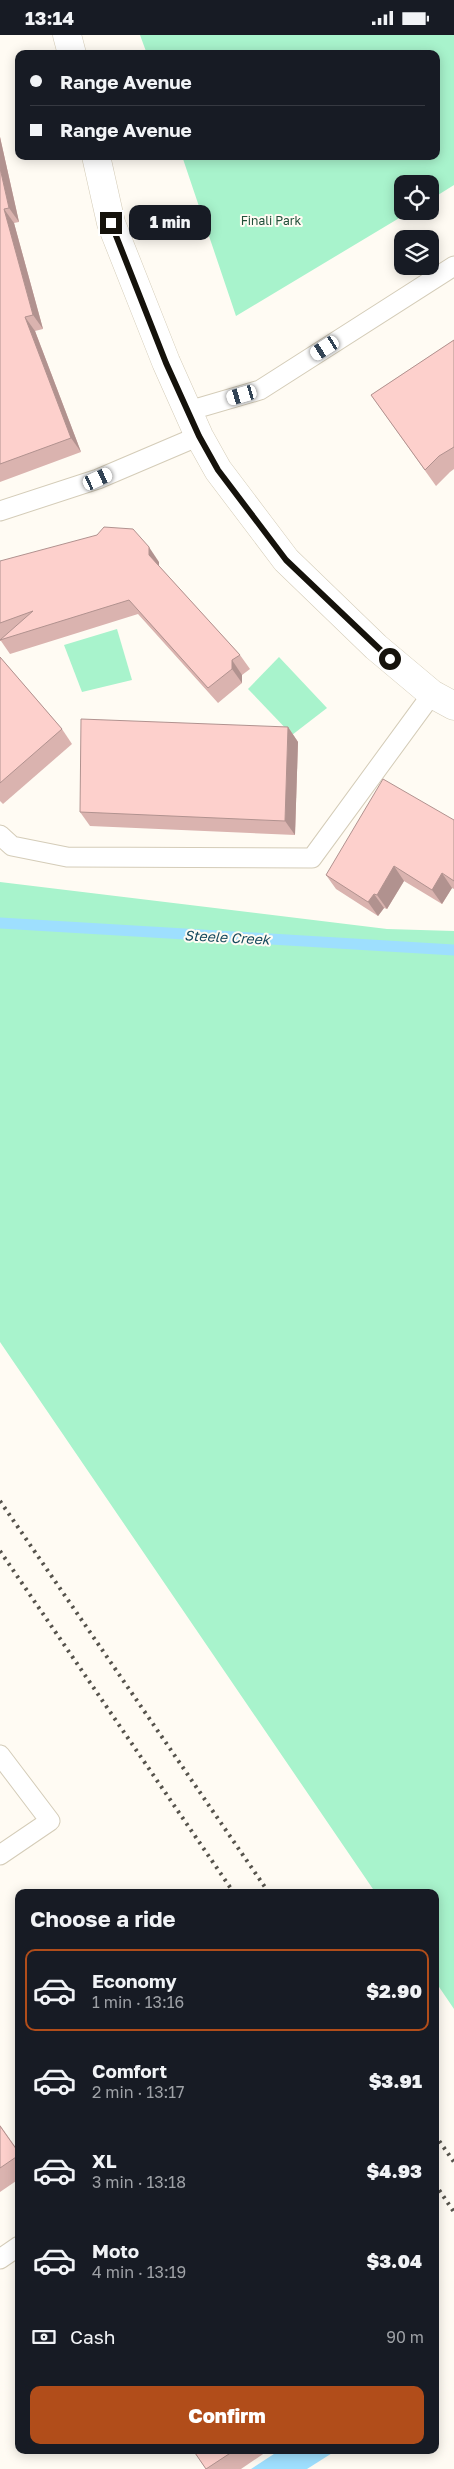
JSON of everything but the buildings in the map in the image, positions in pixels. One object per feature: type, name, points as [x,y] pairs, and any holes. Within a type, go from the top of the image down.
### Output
[{"type":"street","points":[[67,35],[71,50]]},
{"type":"street","points":[[97,160],[111,223],[166,363],[199,436],[218,470],[286,560],[376,647],[443,700]]},
{"type":"lane","points":[[188,411],[260,390],[454,266]]},
{"type":"lane","points":[[0,511],[98,479],[199,436]]},
{"type":"lane","points":[[0,835],[12,847],[67,857],[312,858],[443,700]]},
{"type":"lane","points":[[0,1755],[50,1821],[0,1855]]},
{"type":"lane","points":[[0,2259],[15,2249]]},
{"type":"green space","name":"Finali Park","points":[[140,35],[454,35],[454,185],[439,194],[439,175],[394,175],[394,220],[396,220],[236,316],[183,160],[440,160],[440,50],[146,50]]},
{"type":"green space","points":[[117,629],[132,680],[82,692],[64,645]]},
{"type":"green space","points":[[279,657],[327,708],[292,735],[248,689]]},
{"type":"green space","points":[[0,882],[387,929],[454,931],[454,2009],[439,1987],[439,1889],[373,1889],[0,1342]]},
{"type":"water","points":[[274,2454],[331,2454],[307,2469],[251,2469]]},
{"type":"waterway","name":"Steele Creek","points":[[0,923],[454,950]]},
{"type":"railway","points":[[0,1501],[266,1889]]},
{"type":"railway","points":[[0,1551],[231,1889]]},
{"type":"railway","points":[[439,2141],[454,2162]]},
{"type":"railway","points":[[439,2190],[454,2212]]},
{"type":"route","points":[[111,223],[166,363],[199,436],[218,470],[286,560],[390,659]]}]
